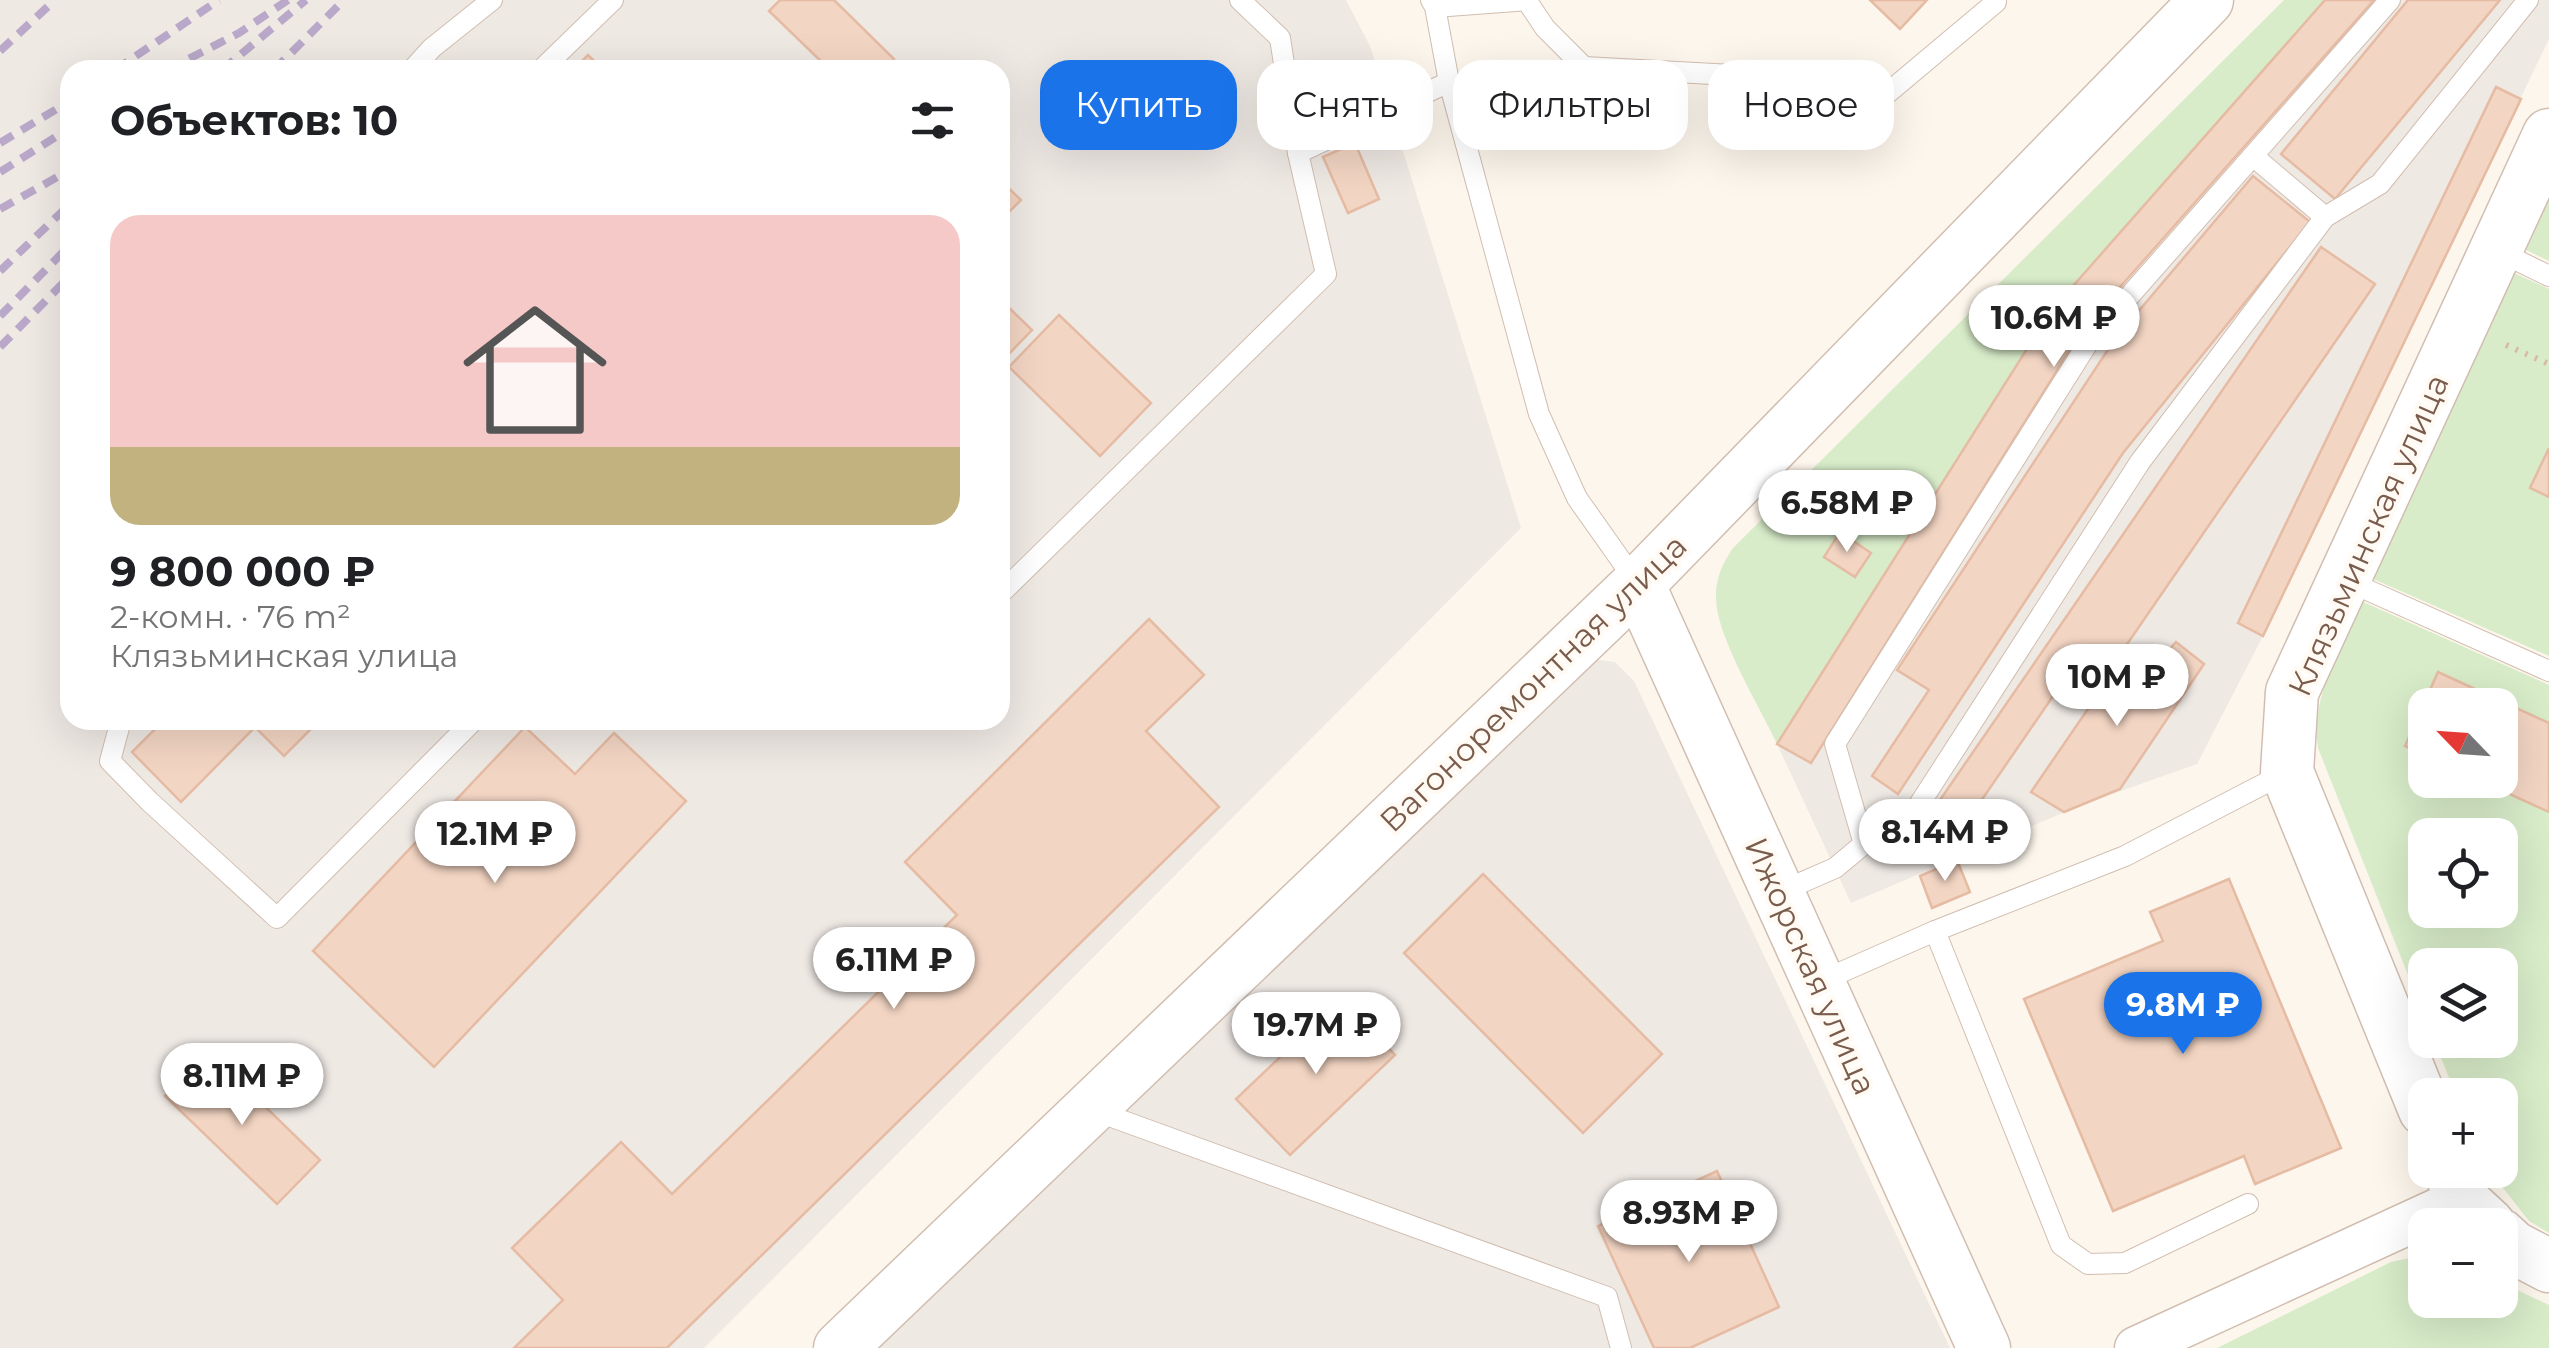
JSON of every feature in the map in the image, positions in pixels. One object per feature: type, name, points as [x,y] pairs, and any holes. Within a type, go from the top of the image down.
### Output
[{"type":"street","name":"Вагоноремонтная улица","points":[[840,1348],[1638,584],[2207,0]]},
{"type":"street","name":"Клязьминская улица","points":[[2412,1078],[2287,772],[2292,692],[2549,136]]},
{"type":"street","name":"Ижорская улица","points":[[1638,584],[1984,1348]]},
{"type":"street","points":[[2136,1348],[2467,1198]]},
{"type":"street","points":[[2518,1250],[2549,1266]]},
{"type":"lane","points":[[421,60],[492,0]]},
{"type":"lane","points":[[552,60],[613,0]]},
{"type":"lane","points":[[1010,584],[1326,274],[1298,153],[1280,38],[1240,0]]},
{"type":"lane","points":[[1638,584],[1577,498],[1540,414],[1449,82],[1433,4],[1527,0],[1545,28],[1584,67],[1787,78],[1870,107],[1996,2]]},
{"type":"lane","points":[[1864,844],[1835,744],[2088,343],[2390,0]]},
{"type":"lane","points":[[1777,893],[1835,868],[1864,844],[1904,828],[2140,462],[2326,216],[2380,184],[2528,0]]},
{"type":"lane","points":[[1298,153],[1449,82]]},
{"type":"lane","points":[[2253,156],[2326,216]]},
{"type":"lane","points":[[2496,250],[2549,276]]},
{"type":"lane","points":[[2344,579],[2549,670]]},
{"type":"lane","points":[[118,730],[110,761],[277,918],[464,730]]},
{"type":"lane","points":[[1818,982],[2125,856],[2287,772]]},
{"type":"lane","points":[[1935,931],[2061,1245],[2088,1264],[2125,1262],[2248,1204]]},
{"type":"lane","points":[[1091,1109],[1607,1297],[1621,1348]]},
{"type":"path","points":[[2506,344],[2549,364]]},
{"type":"shaded area","points":[[0,0],[1346,0],[1374,60],[1257,60],[1257,150],[1403,150],[1521,528],[704,1348],[0,1348]]},
{"type":"shaded area","points":[[2325,0],[2549,0],[2549,39],[2263,636],[2197,764],[2084,804],[1851,903],[1777,744],[2051,311]]},
{"type":"shaded area","points":[[1583,658],[1615,662],[1634,681],[1950,1348],[874,1348]]},
{"type":"green space","points":[[2284,0],[2325,0],[2051,311],[1777,744],[1731,652],[1718,615],[1718,579],[1733,548]]},
{"type":"green space","points":[[2549,190],[2549,261],[2522,248]]},
{"type":"green space","points":[[2512,272],[2549,289],[2549,448],[2531,488],[2549,497],[2549,656],[2371,578]]},
{"type":"green space","points":[[2361,601],[2549,685],[2549,723],[2518,709],[2518,688],[2471,688],[2438,673],[2431,688],[2408,688],[2405,746],[2408,798],[2518,798],[2549,812],[2549,1233],[2529,1221],[2503,1188],[2518,1188],[2518,1078],[2449,1078],[2441,1058],[2518,1058],[2518,948],[2408,948],[2408,975],[2318,748],[2319,710],[2336,655]]},
{"type":"green space","points":[[2408,1258],[2408,1318],[2518,1318],[2518,1290],[2549,1305],[2549,1348],[2217,1348],[2391,1262]]},
{"type":"building","points":[[780,0],[834,0],[894,59],[820,60],[769,11]]},
{"type":"building","points":[[1870,0],[1927,0],[1900,29]]},
{"type":"building","points":[[2325,0],[2374,0],[2083,329],[1811,763],[1777,744],[2051,311]]},
{"type":"building","points":[[2408,0],[2500,0],[2335,199],[2281,154]]},
{"type":"building","points":[[2496,87],[2521,99],[2263,636],[2238,623]]},
{"type":"building","points":[[1339,150],[1358,150],[1379,199],[1348,213],[1323,157]]},
{"type":"building","points":[[2253,176],[2310,222],[2123,453],[1898,794],[1872,776],[1929,690],[1897,670],[2115,339]]},
{"type":"building","points":[[1010,190],[1021,200],[1010,211]]},
{"type":"building","points":[[2321,247],[2375,284],[2101,682],[2075,664],[1957,836],[1929,816]]},
{"type":"building","points":[[1010,309],[1032,330],[1010,353]]},
{"type":"building","points":[[1059,315],[1151,403],[1100,456],[1010,366]]},
{"type":"building","points":[[2549,448],[2549,497],[2530,488]]},
{"type":"building","points":[[1840,532],[1871,553],[1855,577],[1824,557]]},
{"type":"building","points":[[1149,619],[1204,675],[1146,731],[1219,807],[667,1348],[514,1348],[563,1300],[512,1248],[621,1142],[672,1194],[957,915],[905,862]]},
{"type":"building","points":[[2176,642],[2204,664],[2120,789],[2064,812],[2031,792],[2127,652],[2154,667]]},
{"type":"building","points":[[2438,672],[2473,688],[2431,688]]},
{"type":"building","points":[[2518,709],[2549,723],[2549,812],[2518,798]]},
{"type":"building","points":[[154,730],[252,730],[181,802],[132,752]]},
{"type":"building","points":[[258,730],[310,730],[284,756]]},
{"type":"building","points":[[522,730],[528,730],[575,774],[614,733],[686,801],[434,1067],[313,951]]},
{"type":"building","points":[[1957,860],[1970,892],[1932,908],[1920,876]]},
{"type":"building","points":[[1483,874],[1662,1054],[1583,1133],[1404,953]]},
{"type":"building","points":[[2229,879],[2341,1148],[2255,1184],[2244,1156],[2113,1211],[2024,999],[2163,941],[2150,912]]},
{"type":"building","points":[[1342,998],[1395,1055],[1290,1155],[1236,1099]]},
{"type":"building","points":[[208,1051],[320,1160],[277,1204],[165,1096]]},
{"type":"building","points":[[1717,1171],[1779,1307],[1690,1348],[1654,1348],[1598,1226]]},
{"type":"railway","points":[[0,51],[55,0]]},
{"type":"railway","points":[[130,60],[219,0]]},
{"type":"railway","points":[[186,60],[239,33],[288,0]]},
{"type":"railway","points":[[234,60],[306,0]]},
{"type":"railway","points":[[284,60],[344,0]]},
{"type":"railway","points":[[0,143],[60,107]]},
{"type":"railway","points":[[0,172],[60,134]]},
{"type":"railway","points":[[0,209],[60,176]]},
{"type":"railway","points":[[0,271],[60,214]]},
{"type":"railway","points":[[0,316],[60,255]]},
{"type":"railway","points":[[0,347],[60,286]]}]
